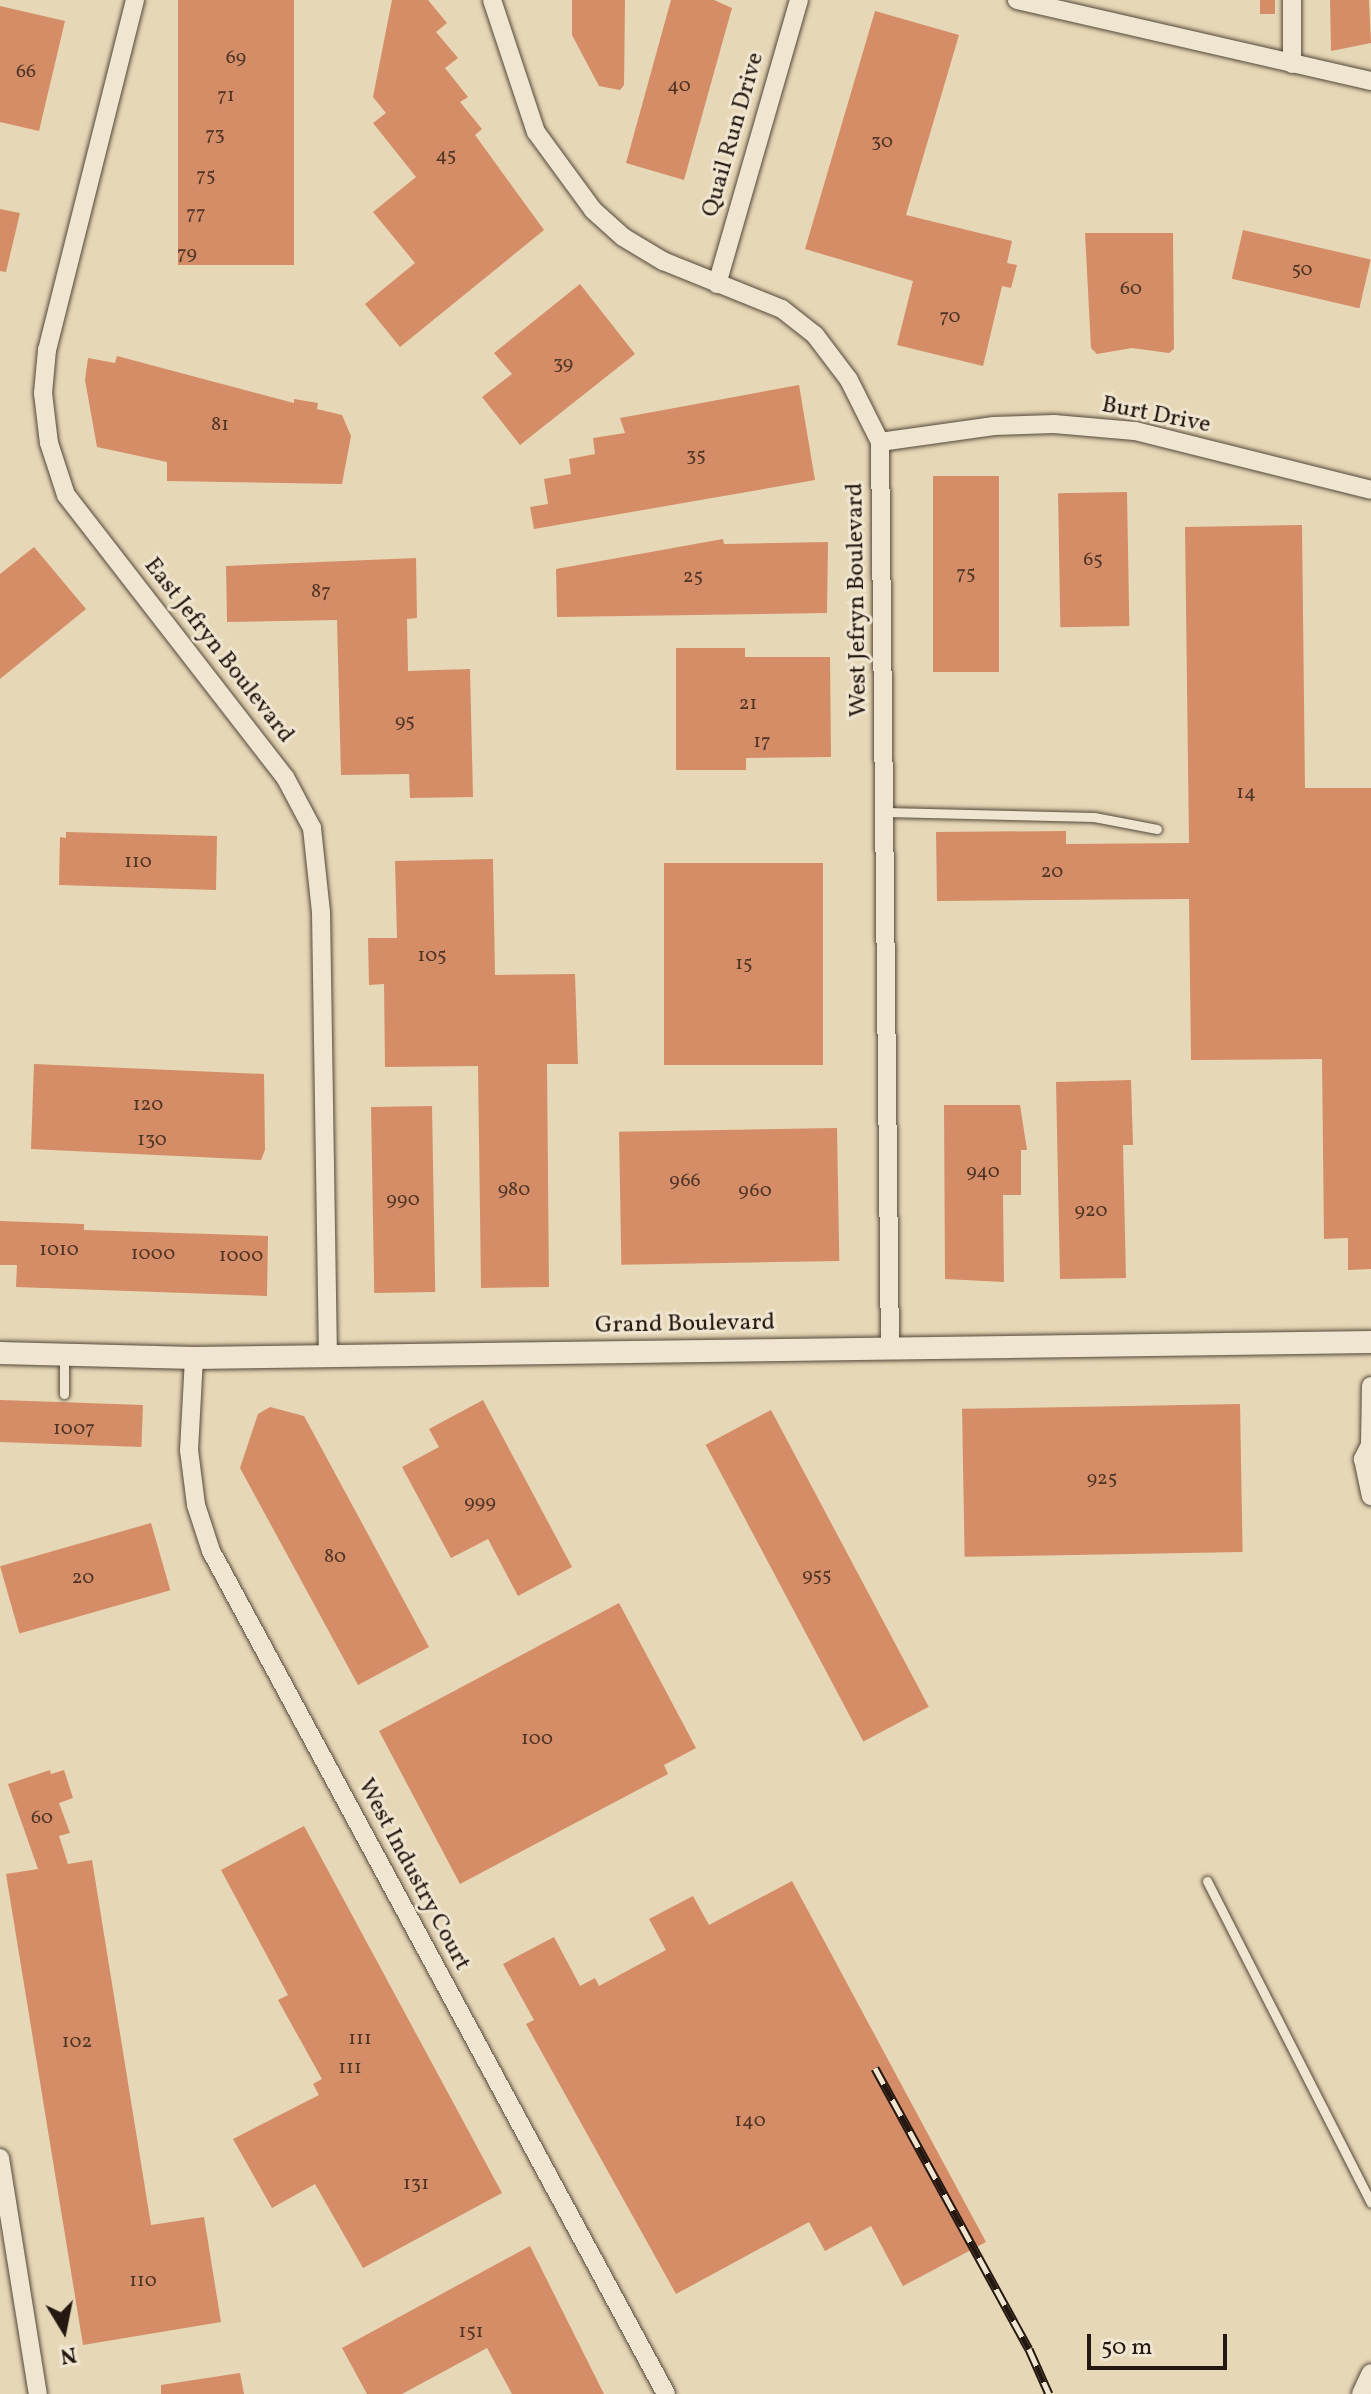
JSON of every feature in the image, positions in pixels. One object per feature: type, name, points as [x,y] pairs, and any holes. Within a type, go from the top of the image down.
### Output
[{"type":"street","name":"East Jefryn Boulevard","points":[[135,0],[47,350],[43,393],[49,443],[66,495],[285,777],[312,828],[321,912],[328,1354]]},
{"type":"street","name":"West Jefryn Boulevard","points":[[492,0],[504,26],[536,132],[593,210],[636,245],[717,284],[782,309],[815,335],[849,380],[880,442],[890,1348]]},
{"type":"street","name":"Quail Run Drive","points":[[717,284],[799,0]]},
{"type":"street","points":[[1017,0],[1096,9],[1292,64],[1371,81]]},
{"type":"street","points":[[1292,0],[1292,64]]},
{"type":"street","name":"Burt Drive","points":[[880,442],[994,426],[1054,424],[1135,431],[1371,490]]},
{"type":"street","name":"Grand Boulevard","points":[[0,1353],[194,1358],[1371,1342]]},
{"type":"street","name":"West Industry Court","points":[[194,1358],[189,1450],[196,1505],[211,1551],[666,2394]]},
{"type":"street","points":[[1371,1386],[1370,1445],[1363,1459],[1371,1496]]},
{"type":"street","points":[[0,2158],[38,2394]]},
{"type":"street","points":[[1361,2394],[1371,2373]]},
{"type":"lane","points":[[886,812],[1094,817],[1157,829]]},
{"type":"lane","points":[[64,1354],[64,1394]]},
{"type":"lane","points":[[1207,1881],[1371,2203]]},
{"type":"building","points":[[178,0],[294,0],[294,265],[178,265]]},
{"type":"building","points":[[392,0],[428,0],[447,23],[436,32],[458,58],[445,68],[468,97],[460,102],[482,129],[475,135],[544,230],[400,347],[365,304],[415,263],[373,212],[416,177],[373,123],[386,113],[373,97]]},
{"type":"building","points":[[572,0],[625,0],[624,85],[620,90],[599,86],[572,35]]},
{"type":"building","points":[[671,0],[714,0],[732,8],[684,180],[626,163]]},
{"type":"building","points":[[1260,0],[1275,0],[1275,14],[1260,14]]},
{"type":"building","points":[[1330,0],[1369,0],[1371,43],[1331,51]]},
{"type":"building","points":[[0,6],[65,21],[39,131],[0,122]]},
{"type":"building","points":[[875,11],[959,35],[906,215],[1012,241],[1007,263],[1017,265],[1011,288],[1002,286],[983,366],[897,345],[913,281],[805,249]]},
{"type":"building","points":[[0,209],[20,213],[6,272],[0,271]]},
{"type":"building","points":[[1243,230],[1371,259],[1359,308],[1232,279]]},
{"type":"building","points":[[1085,233],[1173,233],[1174,349],[1169,353],[1132,348],[1097,354],[1091,348]]},
{"type":"building","points":[[580,284],[635,354],[520,445],[482,397],[512,374],[494,353]]},
{"type":"building","points":[[117,356],[294,403],[294,399],[318,403],[317,409],[342,415],[351,436],[342,484],[167,481],[167,462],[97,447],[85,380],[88,358],[115,363]]},
{"type":"building","points":[[799,385],[815,480],[534,529],[530,507],[548,504],[544,479],[571,474],[569,459],[595,454],[593,438],[625,433],[620,418]]},
{"type":"building","points":[[933,476],[999,476],[999,672],[933,672]]},
{"type":"building","points":[[1127,492],[1129,626],[1060,627],[1058,493]]},
{"type":"building","points":[[1302,525],[1305,788],[1371,788],[1371,1269],[1348,1270],[1348,1238],[1324,1239],[1322,1059],[1191,1060],[1189,899],[937,901],[936,832],[1066,831],[1066,844],[1189,843],[1185,527]]},
{"type":"building","points":[[723,539],[724,544],[828,542],[827,613],[557,617],[556,569]]},
{"type":"building","points":[[34,547],[86,609],[0,679],[0,574]]},
{"type":"building","points":[[416,558],[417,618],[407,619],[408,671],[470,669],[473,797],[410,798],[409,774],[341,775],[337,620],[227,622],[226,566]]},
{"type":"building","points":[[676,648],[745,648],[745,657],[830,657],[831,757],[746,758],[746,770],[676,770]]},
{"type":"building","points":[[66,832],[217,836],[216,890],[59,885],[60,837],[66,838]]},
{"type":"building","points":[[493,859],[495,975],[575,974],[578,1064],[547,1064],[549,1287],[481,1288],[478,1066],[385,1067],[384,984],[369,985],[368,938],[397,938],[395,861]]},
{"type":"building","points":[[664,863],[823,863],[823,1065],[664,1065]]},
{"type":"building","points":[[34,1064],[264,1074],[265,1150],[261,1160],[31,1149]]},
{"type":"building","points":[[1131,1080],[1133,1145],[1123,1145],[1126,1278],[1060,1279],[1056,1082]]},
{"type":"building","points":[[944,1105],[1020,1105],[1027,1150],[1021,1150],[1021,1195],[1003,1195],[1004,1282],[945,1279]]},
{"type":"building","points":[[432,1106],[435,1292],[374,1293],[371,1107]]},
{"type":"building","points":[[837,1128],[839,1261],[621,1265],[619,1132]]},
{"type":"building","points":[[0,1221],[84,1224],[84,1230],[268,1236],[267,1296],[16,1287],[17,1265],[0,1265]]},
{"type":"building","points":[[0,1400],[143,1405],[141,1447],[0,1442]]},
{"type":"building","points":[[483,1400],[572,1567],[518,1596],[488,1539],[451,1558],[402,1467],[439,1447],[429,1429]]},
{"type":"building","points":[[1240,1404],[1243,1552],[965,1557],[962,1409]]},
{"type":"building","points":[[270,1407],[304,1416],[429,1647],[358,1685],[240,1468],[258,1414]]},
{"type":"building","points":[[771,1410],[929,1707],[863,1741],[706,1445]]},
{"type":"building","points":[[151,1523],[170,1590],[19,1634],[0,1566]]},
{"type":"building","points":[[619,1603],[696,1748],[664,1765],[668,1774],[460,1884],[379,1731]]},
{"type":"building","points":[[50,1770],[51,1774],[64,1770],[73,1798],[59,1803],[70,1833],[59,1836],[68,1864],[92,1860],[151,2225],[204,2217],[221,2322],[83,2345],[6,1874],[38,1869],[8,1784]]},
{"type":"building","points":[[304,1826],[502,2193],[363,2268],[315,2184],[272,2208],[233,2139],[319,2095],[313,2084],[322,2079],[278,2000],[288,1995],[221,1870]]},
{"type":"building","points":[[792,1881],[986,2242],[903,2286],[871,2226],[825,2251],[809,2222],[676,2294],[526,2024],[534,2020],[503,1964],[554,1937],[580,1986],[595,1978],[599,1986],[666,1950],[649,1919],[693,1896],[709,1925]]},
{"type":"building","points":[[530,2246],[604,2394],[512,2394],[487,2348],[402,2394],[367,2394],[342,2348]]},
{"type":"building","points":[[240,2373],[244,2394],[161,2394],[161,2385]]},
{"type":"railway","points":[[875,2068],[1029,2349],[1049,2394]]}]
